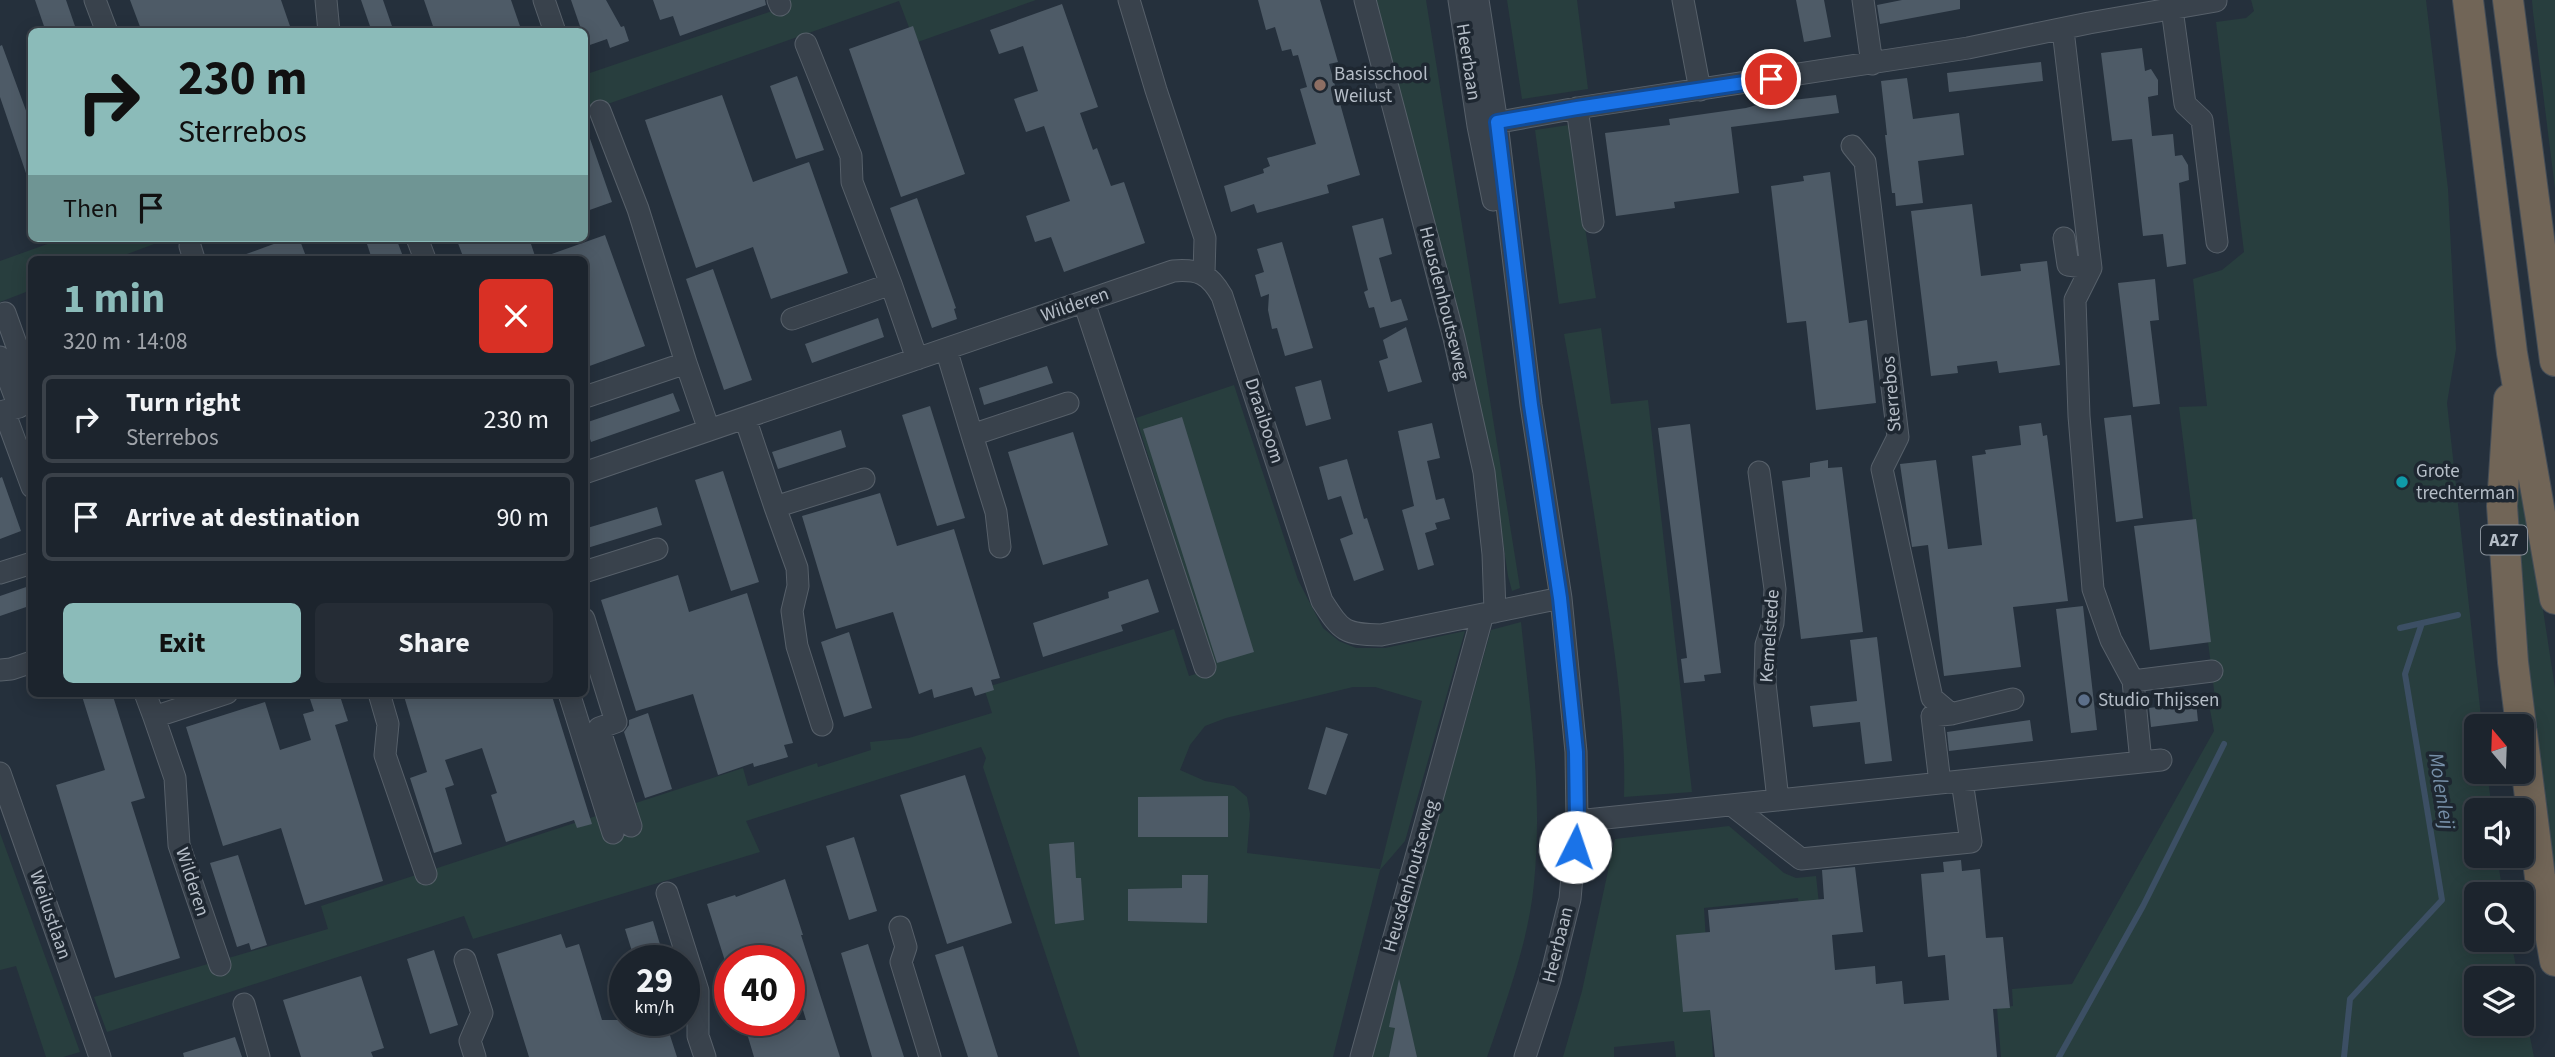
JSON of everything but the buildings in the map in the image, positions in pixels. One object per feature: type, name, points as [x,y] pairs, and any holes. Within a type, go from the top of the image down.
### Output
[{"type":"highway","name":"A27","points":[[2468,0],[2512,354],[2555,599]]},
{"type":"highway","points":[[2508,0],[2555,361]]},
{"type":"highway","name":"A27","points":[[2512,354],[2502,506],[2512,662],[2519,714]]},
{"type":"highway","points":[[2528,784],[2540,877],[2555,961]]},
{"type":"street","points":[[95,0],[106,28]]},
{"type":"street","points":[[326,0],[329,28]]},
{"type":"street","points":[[544,0],[554,28]]},
{"type":"street","points":[[1129,0],[1205,238],[1204,274]]},
{"type":"street","name":"Heusdenhoutseweg","points":[[1361,1057],[1489,613],[1493,554],[1484,472],[1454,338],[1365,0]]},
{"type":"street","name":"Heerbaan","points":[[1458,0],[1487,124],[1521,329],[1560,598],[1576,752],[1577,821],[1570,899],[1550,980],[1525,1057]]},
{"type":"street","name":"Heerbaan","points":[[1478,0],[1487,124]]},
{"type":"street","points":[[1683,0],[1700,90]]},
{"type":"street","points":[[1863,0],[1872,64]]},
{"type":"street","points":[[1487,124],[1872,64],[2216,1]]},
{"type":"street","points":[[2172,9],[2185,104],[2202,121],[2217,242]]},
{"type":"street","points":[[1577,821],[2151,761],[2133,681],[2111,640],[2093,589],[2079,418],[2075,300],[2091,268],[2063,30]]},
{"type":"street","points":[[806,44],[851,156],[852,182],[917,359]]},
{"type":"street","points":[[1577,108],[1593,222]]},
{"type":"street","points":[[600,111],[638,209],[709,430]]},
{"type":"street","name":"Sterrebos","points":[[1852,146],[1865,162],[1898,437],[1882,469],[1932,698],[1951,714]]},
{"type":"street","points":[[2064,238],[2068,265],[2091,268]]},
{"type":"street","name":"Wilderen","points":[[588,472],[1173,271],[1191,270],[1204,274]]},
{"type":"street","name":"Draaiboom","points":[[1204,274],[1216,285],[1222,296],[1322,601],[1336,622],[1353,635],[1381,635],[1560,598]]},
{"type":"street","points":[[792,319],[891,284]]},
{"type":"street","points":[[1084,302],[1205,667]]},
{"type":"street","points":[[5,313],[28,377]]},
{"type":"street","points":[[946,349],[996,512],[1000,547]]},
{"type":"street","points":[[0,357],[25,405],[4,411],[28,476]]},
{"type":"street","points":[[588,396],[686,363]]},
{"type":"street","points":[[972,435],[1068,403]]},
{"type":"street","points":[[745,418],[797,568],[798,586],[792,611],[797,646],[822,725]]},
{"type":"street","name":"Kemelstede","points":[[1759,472],[1775,589],[1773,624],[1766,645],[1765,683],[1778,800]]},
{"type":"street","points":[[775,507],[864,479]]},
{"type":"street","points":[[588,571],[657,549]]},
{"type":"street","points":[[0,573],[28,563]]},
{"type":"street","points":[[571,697],[622,830],[599,728],[616,722],[589,650]]},
{"type":"street","points":[[0,670],[11,670],[28,664]]},
{"type":"street","points":[[2133,681],[2212,671]]},
{"type":"street","name":"Wilderen","points":[[146,697],[175,778],[179,845],[220,965]]},
{"type":"street","points":[[153,717],[215,697]]},
{"type":"street","points":[[380,697],[388,724],[385,755],[426,874]]},
{"type":"street","points":[[1940,783],[1932,716],[2013,699]]},
{"type":"street","name":"Weilustlaan","points":[[0,773],[100,1057]]},
{"type":"street","points":[[1732,806],[1801,859],[1971,842],[1962,781]]},
{"type":"street","points":[[667,893],[698,991],[698,1036],[705,1057]]},
{"type":"street","points":[[900,927],[906,947],[901,962],[930,1057]]},
{"type":"street","points":[[465,960],[482,1013],[470,1041],[475,1057]]},
{"type":"street","points":[[244,1004],[260,1057]]},
{"type":"green space","points":[[786,0],[1036,0],[915,43],[899,1],[588,111],[588,74],[787,6]]},
{"type":"green space","points":[[1370,0],[1426,0],[1520,588],[1512,591],[1496,494]]},
{"type":"green space","points":[[1507,0],[1577,0],[1588,89],[1522,99]]},
{"type":"green space","points":[[2251,0],[2426,0],[2448,189],[2456,349],[2447,403],[2481,714],[2464,714],[2464,784],[2489,784],[2490,798],[2464,798],[2464,868],[2499,868],[2501,882],[2464,882],[2464,952],[2513,952],[2516,966],[2464,966],[2464,1036],[2530,1036],[2534,1057],[2001,1057],[1997,1008],[2013,1006],[2012,989],[2072,984],[2214,731],[2208,699],[2215,698],[2179,407],[2207,406],[2193,279],[2222,270],[2244,252],[2216,22],[2246,18],[2254,11]]},
{"type":"green space","points":[[2532,0],[2555,0],[2555,189],[2533,12]]},
{"type":"green space","points":[[1569,125],[1596,298],[1559,304],[1535,130]]},
{"type":"green space","points":[[53,242],[159,242],[122,256],[28,256],[28,291],[0,302],[0,261]]},
{"type":"green space","points":[[1601,328],[1611,404],[1648,400],[1692,792],[1624,797],[1623,743],[1616,661],[1564,334]]},
{"type":"green space","points":[[1234,385],[1298,580],[1323,628],[1339,641],[1356,648],[1385,648],[1465,631],[1405,841],[1380,870],[1333,1057],[1080,1057],[983,767],[986,758],[981,747],[746,821],[760,852],[473,939],[464,916],[107,1032],[94,997],[328,929],[321,906],[743,768],[748,786],[817,763],[818,767],[871,750],[870,742],[909,738],[992,713],[984,688],[1174,629],[1189,676],[1216,668],[1136,418]],"holes":[[[1353,687],[1375,687],[1422,701],[1380,869],[1247,853],[1250,814],[1247,797],[1234,786],[1205,781],[1180,770],[1190,745],[1205,726],[1226,718]]]},
{"type":"green space","points":[[2514,447],[2532,538],[2555,688],[2555,930],[2532,784],[2534,714],[2521,714],[2517,687]]},
{"type":"green space","points":[[1521,622],[1536,785],[1534,883],[1518,964],[1492,1043],[1487,1057],[1371,1057],[1491,630]]},
{"type":"green space","points":[[1729,826],[1784,873],[1796,878],[1816,876],[1820,913],[1800,915],[1798,898],[1704,908],[1713,1057],[1676,1057],[1674,1041],[1614,1047],[1614,1057],[1563,1057],[1582,991],[1615,839]]},
{"type":"green space","points":[[0,833],[80,1052],[63,1057],[46,1057],[16,966],[0,970]]},
{"type":"waterway","name":"Molenleij","points":[[2400,628],[2458,615]]},
{"type":"waterway","name":"Molenleij","points":[[2344,1057],[2350,999],[2442,900],[2405,674],[2422,623]]},
{"type":"waterway","name":"Molenleij","points":[[2059,1057],[2143,906],[2224,744]]},
{"type":"place","name":"Basisschool Weilust","points":[[1320,85]]},
{"type":"place","name":"Grote trechterman","points":[[2402,482]]},
{"type":"place","name":"Studio Thijssen","points":[[2084,700]]},
{"type":"route","points":[[1575,847],[1576,752],[1560,598],[1531,405],[1497,122],[1771,79]]}]
